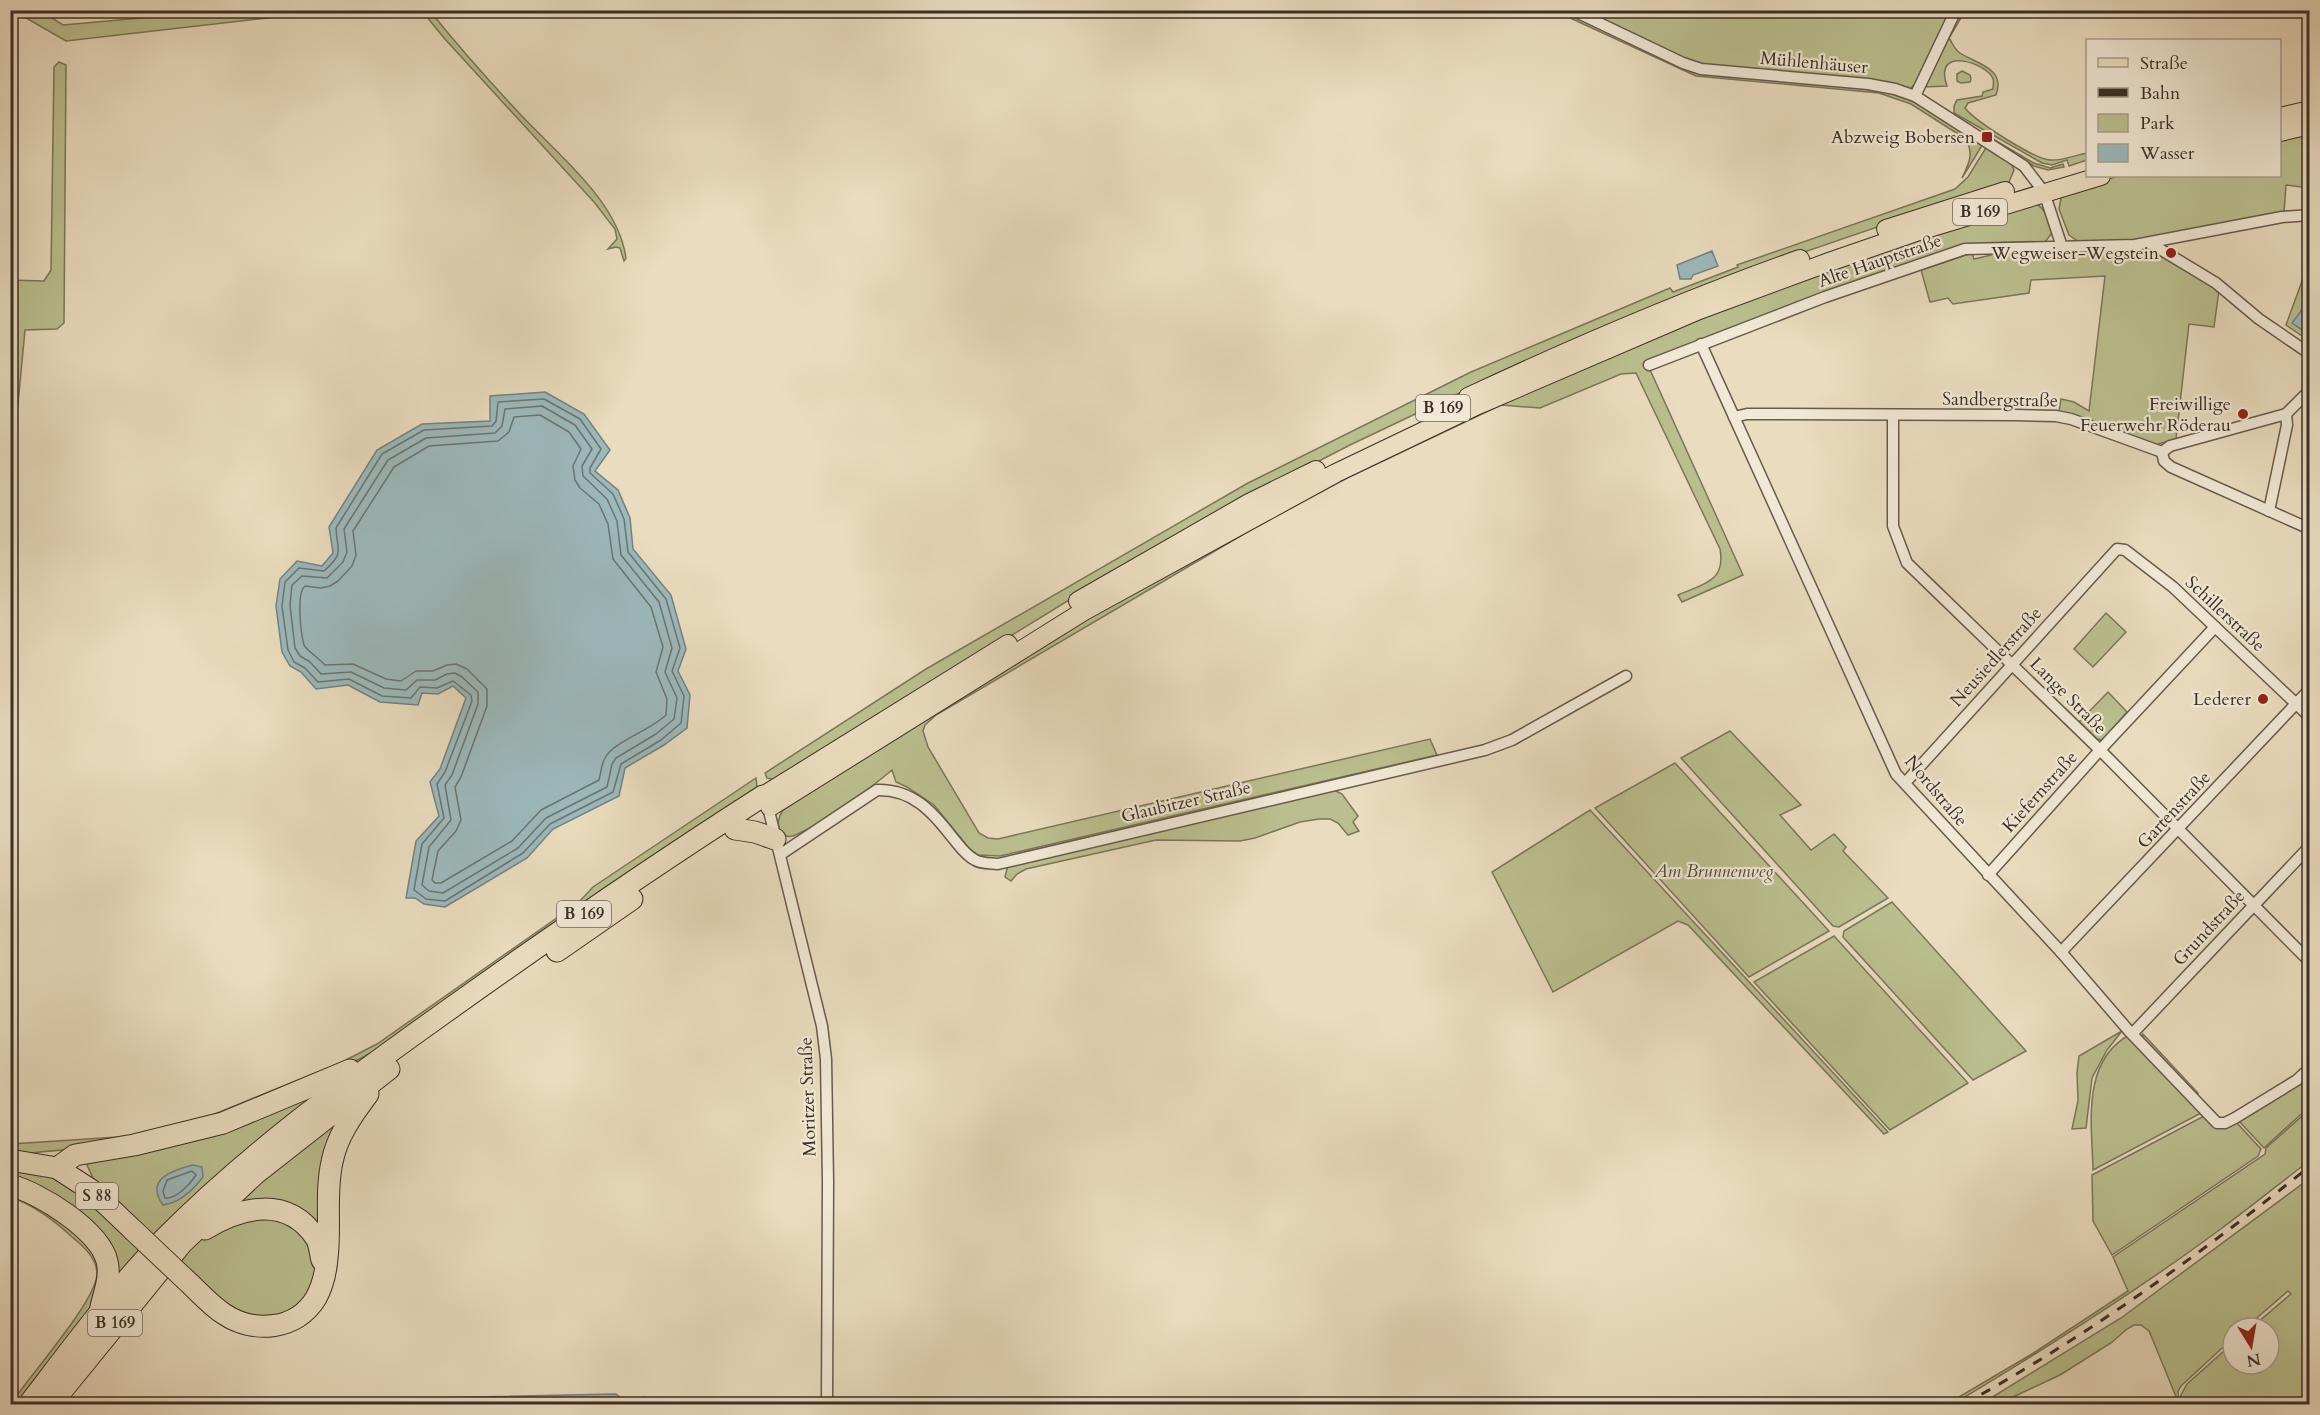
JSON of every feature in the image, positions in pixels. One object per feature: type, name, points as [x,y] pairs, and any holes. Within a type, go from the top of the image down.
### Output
[{"type":"highway","name":"B 169","points":[[57,1168],[75,1155],[134,1145],[223,1123],[382,1065],[414,1049],[735,830],[766,802]]},
{"type":"highway","name":"B 169","points":[[29,1404],[99,1313],[163,1240],[242,1165],[382,1065],[587,913],[766,802]]},
{"type":"highway","points":[[735,830],[755,832],[778,846]]},
{"type":"highway","name":"B 169","points":[[51,1404],[182,1244],[255,1174],[382,1065]]},
{"type":"highway","name":"B 169","points":[[160,1255],[224,1314],[242,1323],[260,1327],[281,1325],[302,1315],[316,1298],[327,1258],[328,1193],[332,1160],[346,1124],[382,1065]]},
{"type":"highway","name":"S 88","points":[[10,1161],[57,1168],[90,1190],[160,1255]]},
{"type":"highway","name":"B 169","points":[[10,1185],[37,1197],[74,1220],[98,1241],[107,1261],[108,1277],[99,1313]]},
{"type":"highway","name":"B 169","points":[[182,1244],[216,1222],[245,1210],[270,1209],[298,1219],[317,1239],[324,1272]]},
{"type":"main road","points":[[2281,117],[2310,110]]},
{"type":"main road","points":[[2281,132],[2310,125]]},
{"type":"main road","name":"B 169","points":[[766,802],[1084,611],[1336,473],[1478,405],[1699,310],[2040,187],[2086,168]]},
{"type":"main road","name":"B 169","points":[[2040,187],[2095,177]]},
{"type":"street","name":"Mühlenhäuser","points":[[1572,10],[1683,63],[1701,69],[1895,88],[1915,96],[2016,159],[2040,187]]},
{"type":"street","points":[[1915,96],[1956,10]]},
{"type":"street","points":[[2040,187],[2062,247]]},
{"type":"street","name":"Alte Hauptstraße","points":[[1649,365],[1955,252],[1975,248],[2150,243],[2282,217],[2310,215]]},
{"type":"street","points":[[2150,243],[2216,283],[2259,319],[2310,354]]},
{"type":"street","name":"Nordstraße","points":[[1701,344],[1896,774],[2217,1123],[2221,1124],[2289,1085],[2310,1068]]},
{"type":"street","points":[[2162,452],[2170,446],[2286,414],[2310,390]]},
{"type":"street","name":"Sandbergstraße","points":[[1734,417],[1746,414],[2056,416],[2089,425],[2162,452],[2164,460],[2171,468],[2310,529]]},
{"type":"street","points":[[2269,511],[2287,425],[2286,414]]},
{"type":"street","name":"Lange Straße","points":[[1893,415],[1893,526],[1907,563],[2100,750],[2310,962]]},
{"type":"street","name":"Schillerstraße","points":[[2112,552],[2117,549],[2125,550],[2173,587],[2310,717]]},
{"type":"street","name":"Neusiedlerstraße","points":[[1905,783],[2112,552]]},
{"type":"street","name":"Kiefernstraße","points":[[1988,874],[2215,627]]},
{"type":"street","name":"Glaubitzer Straße","points":[[778,846],[877,790],[888,789],[903,793],[929,809],[965,853],[984,863],[998,864],[1485,750],[1512,740],[1626,676]]},
{"type":"street","name":"Gartenstraße","points":[[2061,952],[2310,689]]},
{"type":"street","name":"Moritzer Straße","points":[[766,802],[822,1026],[826,1059],[827,1404]]},
{"type":"street","name":"Grundstraße","points":[[2133,1033],[2310,846]]},
{"type":"green space","points":[[1859,10],[1939,15],[1952,12],[1915,84],[1910,89],[1698,65],[1581,11]]},
{"type":"green space","points":[[14,11],[41,11],[63,25],[220,11],[329,11],[66,41]]},
{"type":"green space","points":[[422,11],[430,11],[497,89],[599,198],[621,237],[626,258],[624,261],[620,248],[608,249],[617,239],[615,229],[594,202]]},
{"type":"green space","points":[[1555,11],[1563,11],[1682,67],[1879,89],[1914,102],[1983,144],[1962,178],[1970,154],[1966,139],[1911,104],[1879,93],[1696,76]]},
{"type":"green space","points":[[1960,11],[1965,11],[1949,38],[1958,51],[1988,68],[1997,79],[1998,86],[1996,95],[1968,103],[1965,108],[2005,138],[2042,158],[2059,160],[2086,153],[2086,160],[2069,166],[2067,160],[2052,165],[2042,163],[1954,113],[1957,100],[1982,96],[1983,92],[1993,89],[1993,80],[1982,68],[1963,61],[1954,61],[1947,65],[1945,73],[1947,86],[1923,87]]},
{"type":"green space","points":[[59,62],[66,65],[64,323],[57,329],[25,330],[11,478],[11,280],[44,281],[51,270],[54,67]]},
{"type":"green space","points":[[1962,71],[1970,75],[1970,82],[1957,81],[1957,74]]},
{"type":"green space","points":[[1976,129],[2034,163],[2050,168],[2063,164],[2064,167],[2048,170],[2034,166]]},
{"type":"green space","points":[[2309,129],[2309,188],[2286,185],[2284,212],[2137,241],[2079,242],[2069,235],[2059,209],[2061,198],[2076,188],[2115,177],[2281,177],[2281,136]]},
{"type":"green space","points":[[1987,146],[2010,161],[2014,170],[2009,182],[1772,263],[1470,388],[1350,445],[1113,573],[776,780],[767,778],[765,773],[926,669],[1248,483],[1471,372],[1670,288],[1673,292],[1738,267],[1737,265],[1955,189],[1968,177]]},
{"type":"green space","points":[[2035,203],[2045,212],[2050,224],[2052,233],[2045,242],[1961,246],[1689,344],[1647,363],[1743,575],[1682,602],[1678,595],[1704,584],[1716,575],[1721,560],[1720,549],[1636,373],[1621,374],[1540,408],[1501,405],[1349,477],[1254,528],[936,715],[925,725],[923,731],[928,747],[979,833],[988,838],[998,839],[1430,739],[1437,755],[1000,856],[978,855],[969,848],[934,805],[896,782],[892,770],[844,806],[805,831],[787,836],[779,829],[780,815],[783,810],[1056,635],[1363,464],[1512,395],[1826,268]]},
{"type":"green space","points":[[2140,250],[2155,253],[2219,290],[2214,327],[2189,324],[2176,439],[2154,445],[2059,412],[2061,399],[2074,402],[2089,411],[2105,276],[2031,280],[2029,293],[1953,304],[1948,298],[1930,302],[1921,270],[1972,253],[1974,259],[1991,255],[1992,252]]},
{"type":"green space","points":[[2309,262],[2309,316],[2301,311],[2305,332],[2309,326],[2308,340],[2286,325]]},
{"type":"green space","points":[[2106,613],[2126,632],[2093,667],[2074,649]]},
{"type":"green space","points":[[2108,692],[2127,712],[2103,740],[2097,739],[2079,722]]},
{"type":"green space","name":"Am Brunnenweg","points":[[1730,731],[1801,805],[1780,815],[1811,850],[1834,834],[1846,847],[1843,851],[1888,898],[1839,927],[1833,926],[1681,758]]},
{"type":"green space","name":"Am Brunnenweg","points":[[1675,763],[1829,931],[1749,977],[1595,808]]},
{"type":"green space","points":[[756,778],[757,787],[753,796],[382,1047],[351,1064],[255,1105],[188,1126],[106,1144],[11,1155],[11,1144],[118,1137],[151,1133],[195,1122],[340,1063],[377,1044],[578,903],[593,887]]},
{"type":"green space","points":[[1332,789],[1342,794],[1358,816],[1353,822],[1359,831],[1348,835],[1338,823],[1330,819],[1319,819],[1300,822],[1240,841],[1156,840],[1026,869],[1011,881],[1005,877],[1008,865]]},
{"type":"green space","points":[[1590,810],[1888,1132],[1884,1134],[1688,925],[1678,921],[1553,992],[1492,872]]},
{"type":"green space","points":[[1892,902],[2026,1051],[1973,1080],[1843,937],[1844,931]]},
{"type":"green space","points":[[1834,936],[1968,1083],[1890,1130],[1754,982]]},
{"type":"green space","points":[[2122,1031],[2107,1050],[2092,1078],[2086,1128],[2072,1129],[2078,1101],[2079,1056]]},
{"type":"green space","points":[[2143,1034],[2198,1093],[2194,1094],[2142,1039]]},
{"type":"green space","points":[[2129,1035],[2203,1112],[2093,1170],[2091,1114],[2096,1077],[2103,1061],[2114,1047]]},
{"type":"green space","points":[[2309,1071],[2309,1107],[2264,1148],[2238,1120]]},
{"type":"green space","points":[[335,1084],[154,1241],[94,1180],[87,1165],[94,1156]]},
{"type":"green space","points":[[355,1102],[325,1248],[313,1227],[228,1211],[277,1162]]},
{"type":"green space","points":[[2309,1110],[2309,1161],[2190,1252],[2123,1297],[1953,1404],[1947,1404],[2032,1354],[2128,1291],[2113,1257],[2265,1154],[2266,1148]]},
{"type":"green space","points":[[2206,1115],[2217,1127],[2223,1128],[2235,1121],[2261,1149],[2258,1156],[2112,1255],[2093,1221],[2092,1175]]},
{"type":"green space","points":[[10,1167],[49,1174],[84,1195],[145,1251],[111,1291],[111,1263],[11,1180]]},
{"type":"green space","points":[[2309,1179],[2309,1404],[2183,1404],[2181,1395],[2187,1384],[2221,1354],[2221,1376],[2281,1376],[2281,1316],[2265,1316],[2291,1294],[2288,1291],[2259,1316],[2221,1316],[2221,1349],[2181,1386],[2178,1391],[2179,1404],[2149,1331],[2141,1325],[2134,1325],[2111,1343],[2060,1375],[1998,1404],[1981,1404],[2121,1318]]},
{"type":"green space","points":[[10,1191],[49,1209],[101,1258],[92,1305],[20,1404],[11,1404],[86,1302],[94,1287],[97,1274],[95,1263],[81,1244],[58,1224],[11,1197]]},
{"type":"green space","points":[[267,1213],[312,1239],[317,1278],[301,1306],[268,1321],[230,1309],[177,1261],[207,1234]]},
{"type":"water","points":[[1712,251],[1718,266],[1693,275],[1691,279],[1680,279],[1677,265]]},
{"type":"water","points":[[2301,311],[2309,316],[2309,326],[2305,332],[2292,323]]},
{"type":"water","points":[[545,392],[584,414],[610,450],[595,471],[618,490],[630,518],[633,549],[671,595],[686,649],[678,671],[690,695],[687,728],[664,745],[625,768],[619,796],[553,829],[527,858],[445,907],[424,904],[415,898],[406,898],[416,841],[439,816],[430,782],[440,769],[466,698],[453,686],[438,694],[422,693],[418,705],[380,702],[348,685],[316,689],[301,672],[290,666],[282,652],[276,606],[280,579],[297,561],[322,566],[333,553],[329,527],[377,450],[422,424],[490,421],[490,396]]},
{"type":"water","points":[[193,1165],[202,1167],[203,1177],[186,1195],[175,1202],[163,1205],[158,1196],[159,1182],[170,1173]]},
{"type":"water","points":[[616,1394],[628,1403],[644,1397],[653,1404],[398,1404],[430,1398]]},
{"type":"water","points":[[193,1399],[212,1404],[146,1404],[149,1402]]},
{"type":"railway","points":[[1964,1404],[2054,1351],[2142,1293],[2310,1166]]},
{"type":"place","name":"Abzweig Bobersen","points":[[1987,137]]},
{"type":"place","name":"Wegweiser-Wegstein","points":[[2171,253]]},
{"type":"place","name":"Freiwillige Feuerwehr Röderau","points":[[2243,414]]},
{"type":"place","name":"Lederer","points":[[2263,699]]}]
